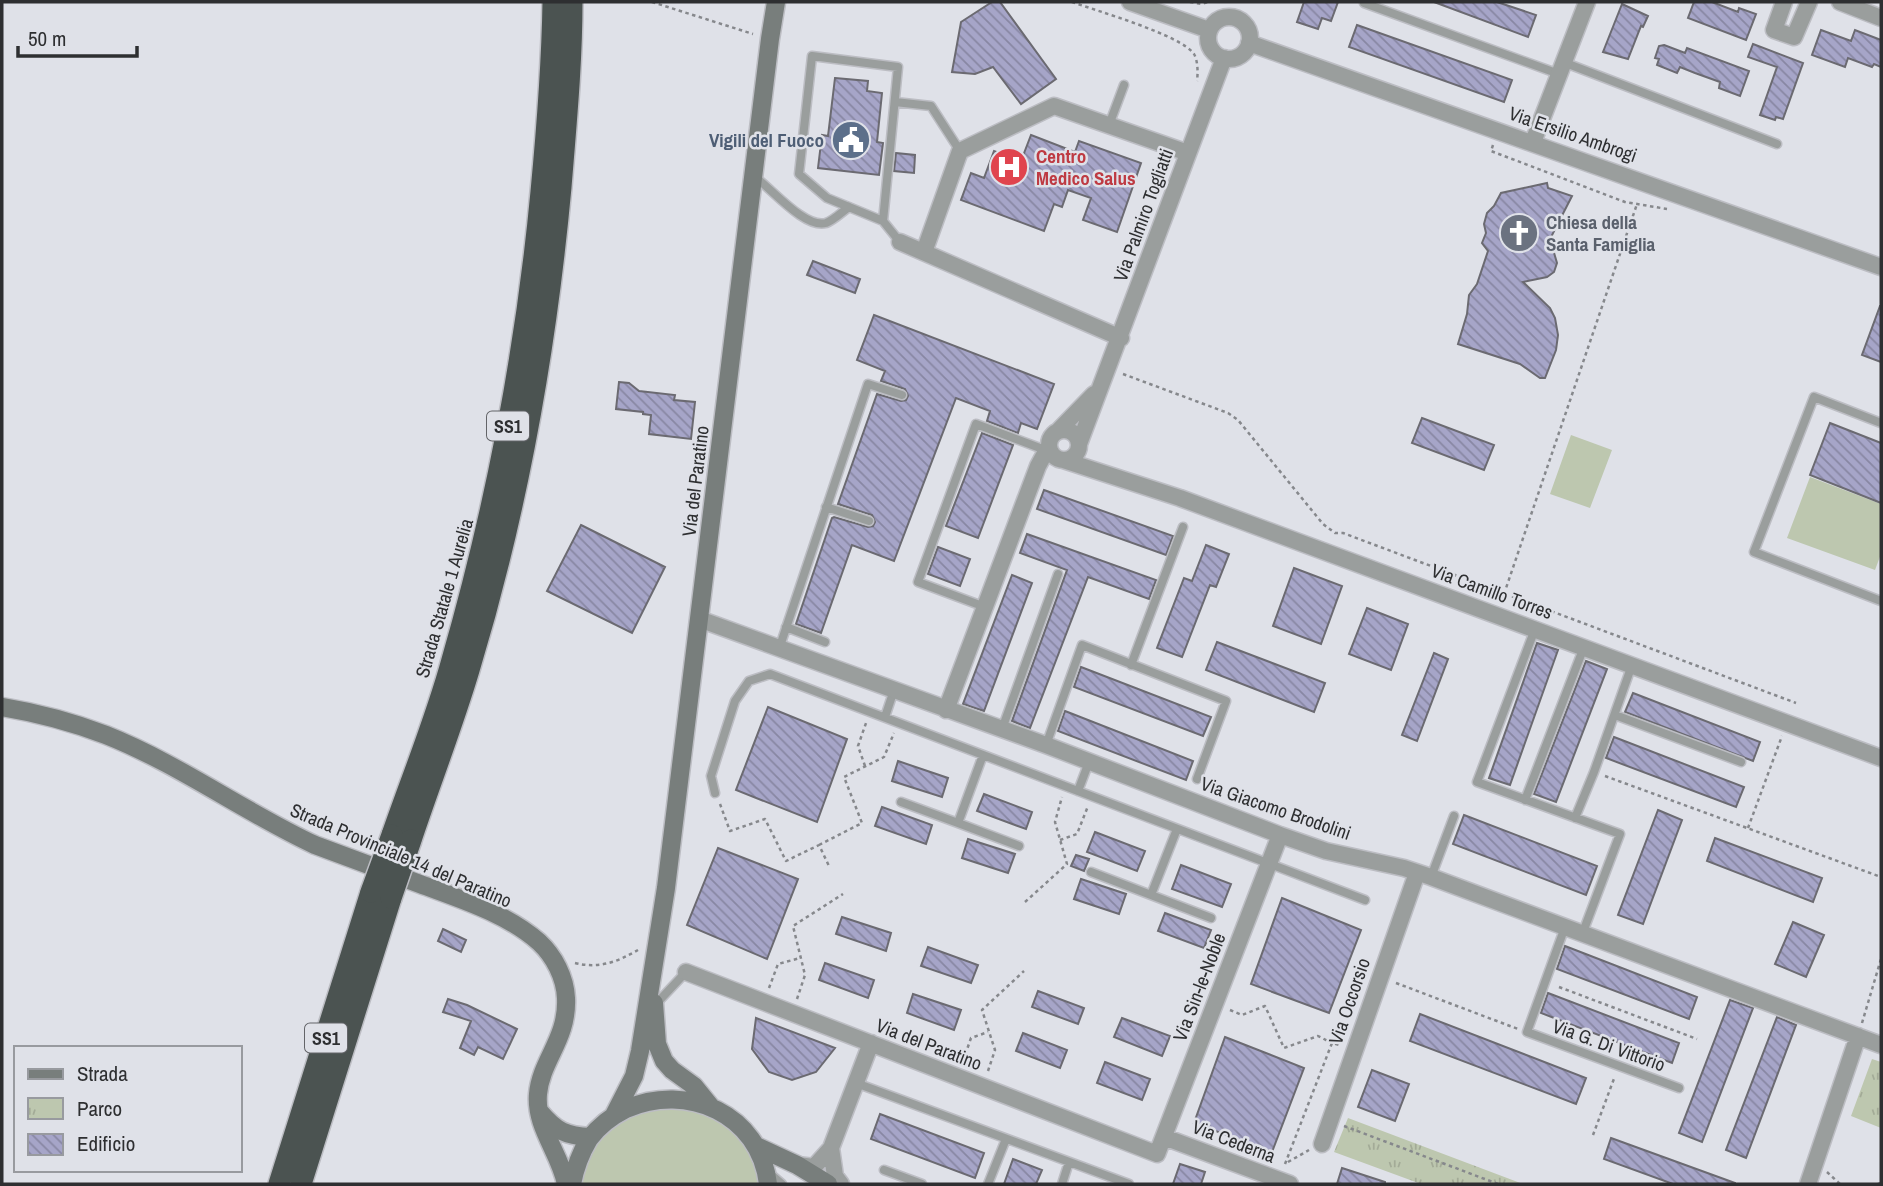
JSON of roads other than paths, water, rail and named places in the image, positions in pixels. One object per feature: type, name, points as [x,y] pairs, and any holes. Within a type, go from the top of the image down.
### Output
[{"type":"highway","name":"Strada Statale 1 Aurelia","points":[[401,838],[452,663],[491,513],[515,392],[534,266],[547,126],[553,2]]},
{"type":"highway","name":"Strada Statale 1 Aurelia","points":[[279,1184],[401,838],[469,670],[510,518],[534,396],[554,256],[566,130],[572,2]]},
{"type":"highway","name":"Strada Statale 1 Aurelia","points":[[301,1184],[322,1121],[381,895]]},
{"type":"highway","points":[[317,1184],[329,1145],[322,1121]]},
{"type":"main road","name":"Via del Paratino","points":[[653,965],[776,2]]},
{"type":"main road","name":"Strada Provinciale 14 del Paratino","points":[[2,707],[53,717],[106,735],[166,763],[289,833],[481,907],[526,931],[552,956],[565,989],[566,1014],[563,1031],[541,1080],[538,1094],[539,1111],[546,1134],[563,1168],[566,1184]]},
{"type":"main road","points":[[653,965],[657,1044],[664,1061],[694,1086],[711,1107]]},
{"type":"main road","points":[[614,1115],[634,1076],[653,965]]},
{"type":"main road","points":[[572,1184],[576,1162],[590,1137],[614,1115],[645,1101],[678,1098],[711,1107],[736,1123],[755,1146],[767,1177]]},
{"type":"main road","points":[[539,1111],[550,1124],[568,1135],[590,1137]]},
{"type":"main road","points":[[755,1146],[797,1165],[828,1184]]},
{"type":"street","points":[[1130,2],[1209,30]]},
{"type":"street","points":[[1236,18],[1242,2]]},
{"type":"street","points":[[1533,142],[1587,2]]},
{"type":"street","points":[[1784,2],[1774,30],[1794,37],[1809,2]]},
{"type":"street","points":[[1840,2],[1881,19]]},
{"type":"street","points":[[1223,17],[1236,18],[1246,25],[1249,43],[1247,49],[1237,57],[1224,58],[1217,55],[1209,44],[1209,30],[1212,24],[1223,17]]},
{"type":"street","name":"Via Ersilio Ambrogi","points":[[1249,43],[1881,267]]},
{"type":"street","name":"Via Palmiro Togliatti","points":[[1078,448],[1224,58]]},
{"type":"street","points":[[924,252],[960,151],[1054,106],[1188,153]]},
{"type":"street","points":[[900,242],[1121,338]]},
{"type":"street","name":"Via Palmiro Togliatti","points":[[1058,431],[1101,387]]},
{"type":"street","points":[[1057,456],[1049,442],[1058,431],[1072,432],[1086,467]]},
{"type":"street","points":[[946,710],[1038,466],[1044,455],[1073,457],[1078,448]]},
{"type":"street","name":"Via Camillo Torres","points":[[1057,456],[1180,498],[1881,758]]},
{"type":"street","name":"Via Giacomo Brodolini","points":[[699,620],[1046,745],[1280,835],[1326,851],[1424,875],[1881,1045]]},
{"type":"street","name":"Via Sin-le-Noble","points":[[1157,1154],[1280,835]]},
{"type":"street","name":"Via Occorsio","points":[[1322,1144],[1379,977],[1424,875]]},
{"type":"street","name":"Via del Paratino","points":[[686,972],[1157,1154]]},
{"type":"street","points":[[1808,1184],[1858,1036]]},
{"type":"street","points":[[797,1165],[814,1167],[831,1148],[871,1044]]},
{"type":"street","name":"Via Cederna","points":[[1164,1137],[1284,1182]]},
{"type":"street","points":[[831,1148],[835,1176],[841,1184]]},
{"type":"lane","points":[[1364,3],[1561,68],[1777,144]]},
{"type":"lane","points":[[883,221],[898,67],[812,56],[799,174],[827,198],[883,221],[900,242]]},
{"type":"lane","points":[[1109,125],[1124,85]]},
{"type":"lane","points":[[895,102],[931,106],[960,151]]},
{"type":"lane","points":[[753,175],[803,218],[814,224],[827,223],[849,207]]},
{"type":"lane","points":[[779,649],[867,384],[902,396]]},
{"type":"lane","points":[[1881,423],[1814,397],[1754,552],[1881,601]]},
{"type":"lane","points":[[985,607],[918,582],[976,424],[1057,456]]},
{"type":"lane","points":[[827,507],[869,522]]},
{"type":"lane","points":[[1131,666],[1183,527]]},
{"type":"lane","points":[[1002,729],[1058,574]]},
{"type":"lane","points":[[786,627],[825,642]]},
{"type":"lane","points":[[1535,629],[1477,782],[1620,834],[1583,932]]},
{"type":"lane","points":[[1046,745],[1082,645],[1226,701],[1198,779]]},
{"type":"lane","points":[[1525,800],[1584,647]]},
{"type":"lane","points":[[1575,818],[1632,665]]},
{"type":"lane","points":[[715,793],[711,776],[735,701],[749,681],[770,674],[1365,900]]},
{"type":"lane","points":[[885,717],[894,690]]},
{"type":"lane","points":[[1615,715],[1741,762]]},
{"type":"lane","points":[[958,823],[983,755]]},
{"type":"lane","points":[[1078,791],[1089,762]]},
{"type":"lane","points":[[901,802],[1019,846]]},
{"type":"lane","points":[[1424,875],[1454,816]]},
{"type":"lane","points":[[1151,895],[1177,829]]},
{"type":"lane","points":[[1091,872],[1211,918]]},
{"type":"lane","name":"Via G. Di Vittorio","points":[[1566,926],[1527,1032],[1679,1088]]},
{"type":"lane","points":[[654,1006],[686,972]]},
{"type":"lane","points":[[856,1083],[1129,1184]]},
{"type":"lane","points":[[988,1184],[1006,1139]]},
{"type":"lane","points":[[1062,1184],[1069,1162]]},
{"type":"lane","points":[[884,1170],[922,1184]]},
{"type":"lane","points":[[767,1177],[782,1184]]},
{"type":"place","name":"Vigili del Fuoco","points":[[851,140]]},
{"type":"place","name":"Centro Medico Salus","points":[[1009,167]]},
{"type":"place","name":"Chiesa della Santa Famiglia","points":[[1519,233]]}]
